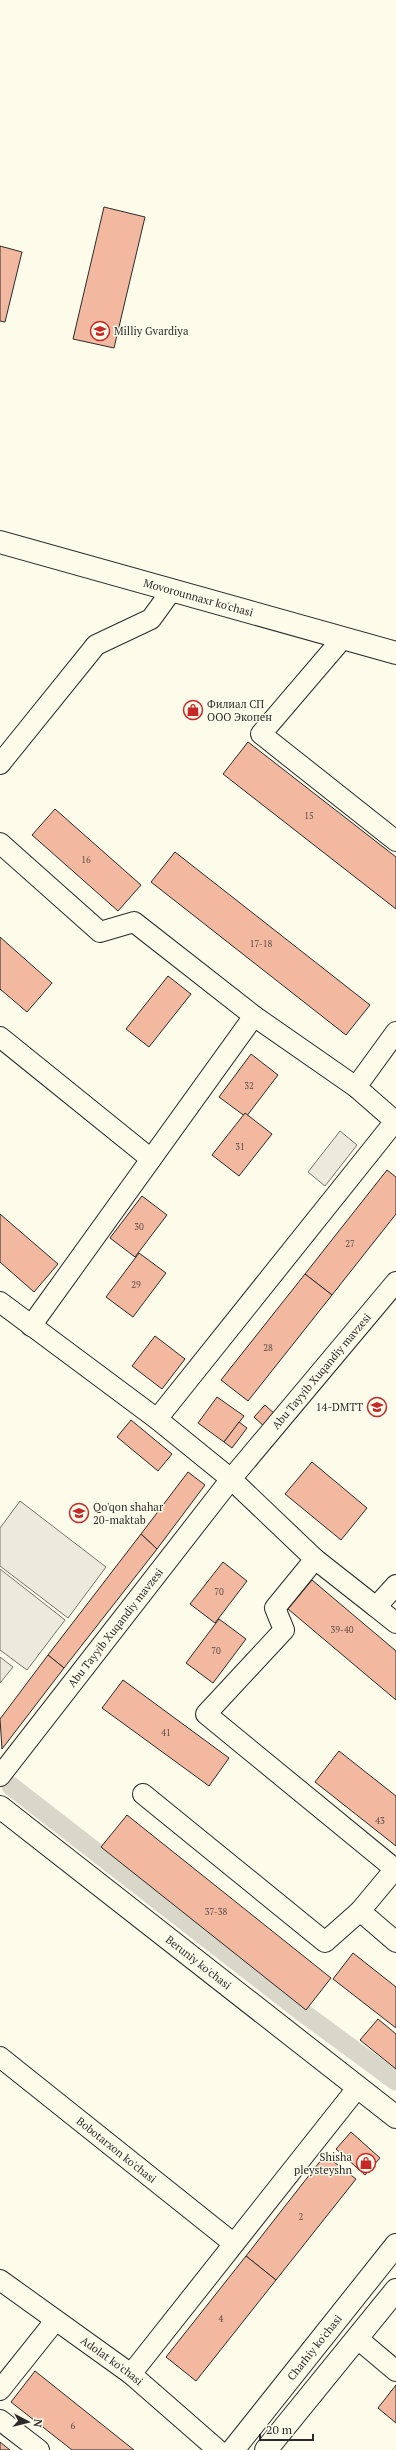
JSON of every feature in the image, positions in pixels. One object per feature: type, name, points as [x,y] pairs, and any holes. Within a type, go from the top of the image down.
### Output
[{"type":"main road","name":"Movorounnaxr ko'chasi","points":[[0,542],[396,653]]},
{"type":"main road","name":"Beruniy ko'chasi","points":[[0,1807],[396,2117]]},
{"type":"main road","name":"Charhiy ko'chasi","points":[[233,2450],[396,2245]]},
{"type":"main road","points":[[266,2450],[396,2291]]},
{"type":"street","points":[[0,764],[96,644],[150,619],[172,590]]},
{"type":"street","points":[[343,638],[261,734],[396,841]]},
{"type":"street","points":[[0,842],[100,932],[134,922],[254,1016],[356,1087],[396,1121],[157,1419]]},
{"type":"street","points":[[32,1326],[254,1016]]},
{"type":"street","points":[[356,1087],[396,1032]]},
{"type":"street","points":[[0,1037],[152,1159]]},
{"type":"street","name":"Abu Tayyib Xuqandiy mavzesi","points":[[0,1776],[231,1479],[396,1282]]},
{"type":"street","points":[[0,1302],[157,1419],[231,1479],[315,1559],[396,1623]]},
{"type":"street","points":[[143,1794],[325,1942],[360,1912],[395,1869],[206,1714],[284,1630],[275,1608],[315,1559]]},
{"type":"street","points":[[376,1607],[396,1585]]},
{"type":"street","points":[[360,1912],[396,1942]]},
{"type":"street","name":"Bobotarxon ko'chasi","points":[[0,2057],[234,2243]]},
{"type":"street","points":[[131,2374],[358,2087]]},
{"type":"street","name":"Adolat ko'chasi","points":[[0,2280],[55,2321],[131,2374],[218,2450]]},
{"type":"street","points":[[0,2390],[55,2321]]},
{"type":"street","points":[[358,2339],[396,2371]]},
{"type":"street","points":[[0,2420],[39,2450]]},
{"type":"shaded area","points":[[340,1131],[357,1145],[325,1186],[308,1172]]},
{"type":"shaded area","points":[[20,1501],[106,1567],[68,1618],[0,1566],[0,1528]]},
{"type":"shaded area","points":[[0,1569],[65,1620],[27,1670],[0,1650]]},
{"type":"shaded area","points":[[0,1657],[13,1667],[0,1683]]},
{"type":"building","points":[[104,207],[145,217],[114,348],[73,339]]},
{"type":"building","points":[[0,246],[22,252],[5,322],[0,321]]},
{"type":"building","points":[[248,742],[396,857],[396,909],[223,774]]},
{"type":"building","points":[[55,809],[141,885],[118,911],[32,835]]},
{"type":"building","points":[[175,852],[370,1005],[346,1035],[151,882]]},
{"type":"building","points":[[0,937],[52,983],[27,1012],[0,989]]},
{"type":"building","points":[[168,976],[191,994],[149,1047],[126,1029]]},
{"type":"building","points":[[251,1054],[278,1075],[246,1117],[219,1097]]},
{"type":"building","points":[[245,1113],[272,1134],[239,1176],[212,1155]]},
{"type":"building","points":[[387,1170],[396,1177],[396,1214],[332,1295],[305,1274]]},
{"type":"building","points":[[142,1196],[167,1215],[135,1257],[110,1238]]},
{"type":"building","points":[[0,1214],[58,1264],[34,1292],[0,1262]]},
{"type":"building","points":[[139,1253],[166,1273],[133,1317],[106,1297]]},
{"type":"building","points":[[305,1274],[332,1295],[248,1401],[221,1380]]},
{"type":"building","points":[[155,1336],[185,1359],[162,1389],[132,1366]]},
{"type":"building","points":[[217,1397],[244,1416],[224,1442],[198,1423]]},
{"type":"building","points":[[265,1405],[278,1417],[267,1429],[254,1417]]},
{"type":"building","points":[[131,1420],[172,1454],[158,1471],[117,1437]]},
{"type":"building","points":[[239,1422],[247,1428],[232,1448],[224,1442]]},
{"type":"building","points":[[312,1462],[367,1508],[341,1540],[285,1494]]},
{"type":"building","points":[[188,1472],[205,1485],[157,1549],[141,1534]]},
{"type":"building","points":[[141,1534],[157,1549],[64,1668],[48,1655]]},
{"type":"building","points":[[223,1562],[247,1581],[215,1623],[190,1604]]},
{"type":"building","points":[[312,1580],[396,1651],[396,1700],[288,1609]]},
{"type":"building","points":[[219,1619],[246,1639],[213,1683],[186,1663]]},
{"type":"building","points":[[48,1655],[64,1668],[2,1749],[0,1719]]},
{"type":"building","points":[[123,1680],[229,1758],[209,1786],[102,1708]]},
{"type":"building","points":[[339,1751],[396,1796],[396,1846],[315,1782]]},
{"type":"building","points":[[127,1815],[331,1978],[306,2010],[101,1847]]},
{"type":"building","points":[[353,1953],[396,1987],[396,2028],[333,1979]]},
{"type":"building","points":[[378,2019],[396,2034],[396,2069],[360,2040]]},
{"type":"building","points":[[351,2132],[380,2158],[365,2175],[336,2149]]},
{"type":"building","points":[[325,2155],[356,2179],[276,2280],[246,2256]]},
{"type":"building","points":[[246,2256],[276,2280],[196,2381],[166,2357]]},
{"type":"building","points":[[35,2371],[134,2450],[72,2450],[11,2402]]},
{"type":"building","points":[[396,2385],[396,2423],[378,2408]]},
{"type":"building","points":[[0,2442],[10,2450],[0,2450]]},
{"type":"waterway","points":[[11,1786],[302,2012],[396,2081]]},
{"type":"place","name":"Milliy Gvardiya","points":[[100,331]]},
{"type":"place","name":"Филиал СП ООО Экопен","points":[[193,710]]},
{"type":"place","name":"14-DMTT","points":[[377,1407]]},
{"type":"place","name":"Qo'qon shahar 20-maktab","points":[[79,1513]]},
{"type":"place","name":"Shisha pleysteyshn","points":[[366,2163]]}]
